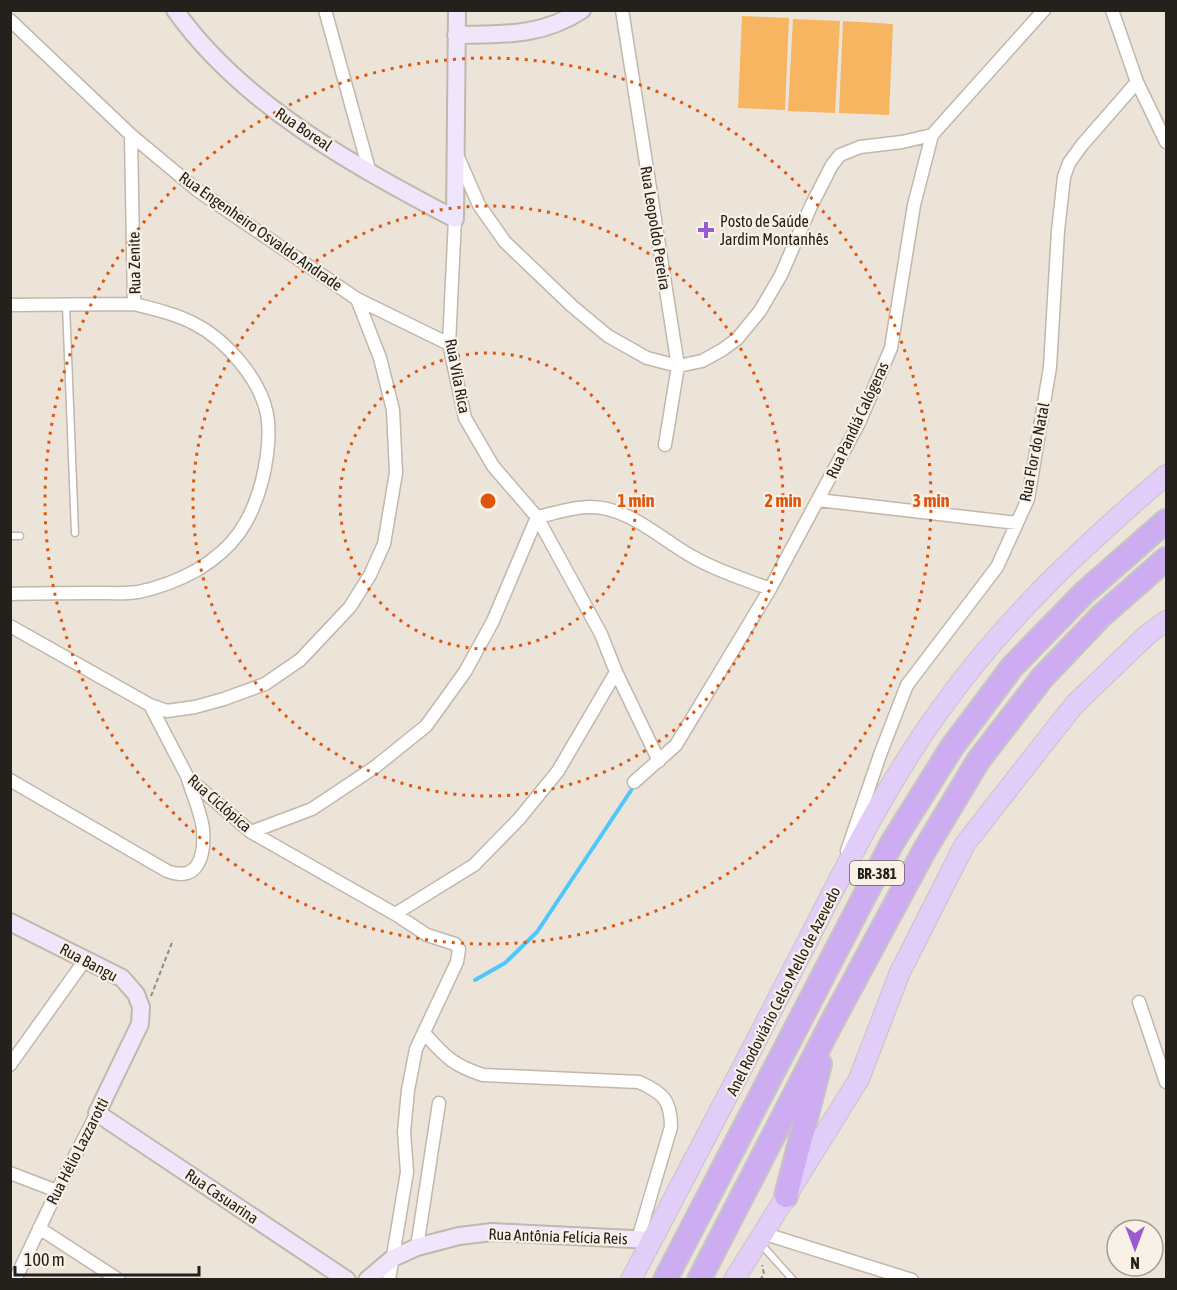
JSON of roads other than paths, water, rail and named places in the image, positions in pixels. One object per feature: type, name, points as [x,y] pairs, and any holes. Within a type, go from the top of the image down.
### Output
[{"type":"highway","name":"Anel Rodoviário Celso Mello de Azevedo","points":[[665,1280],[892,843],[952,747],[1012,667],[1085,592],[1167,521]]},
{"type":"highway","name":"BR-381","points":[[699,1280],[831,1024],[924,851],[978,761],[1042,678],[1101,616],[1167,559]]},
{"type":"highway","points":[[786,1196],[831,1024]]},
{"type":"main road","name":"Anel Rodoviário Celso Mello de Azevedo","points":[[632,1280],[645,1239],[701,1150],[870,821],[919,740],[981,656],[1035,595],[1112,521],[1167,475]]},
{"type":"main road","points":[[734,1280],[859,1079],[900,972],[965,844],[1074,705],[1148,635],[1167,621]]},
{"type":"street","name":"Rua Boreal","points":[[175,10],[224,66],[276,111],[370,173],[455,219]]},
{"type":"street","points":[[325,10],[370,173]]},
{"type":"street","name":"Rua Vila Rica","points":[[457,10],[455,219],[449,344],[465,418],[493,466],[537,517],[601,634],[616,672],[659,761]]},
{"type":"street","points":[[456,34],[533,32],[567,20],[582,10]]},
{"type":"street","name":"Rua Leopoldo Pereira","points":[[622,10],[678,366],[665,445]]},
{"type":"street","name":"Rua Pandiá Calógeras","points":[[634,782],[676,745],[770,589],[860,423],[891,348],[914,205],[932,135],[1044,10]]},
{"type":"street","points":[[1112,10],[1137,82],[1167,142]]},
{"type":"street","name":"Rua Engenheiro Osvaldo Andrade","points":[[10,20],[17,31],[132,135],[197,190],[357,298],[449,344]]},
{"type":"street","name":"Rua Flor do Natal","points":[[843,873],[848,844],[907,685],[997,567],[1028,499],[1050,367],[1058,231],[1064,177],[1069,164],[1082,145],[1137,82]]},
{"type":"street","name":"Rua Zenite","points":[[10,594],[136,592],[164,585],[197,569],[236,539],[252,513],[264,471],[268,451],[267,413],[251,376],[237,358],[219,340],[195,324],[165,312],[134,304],[132,135]]},
{"type":"street","points":[[455,150],[479,205],[505,242],[572,306],[608,336],[647,358],[678,366],[702,362],[722,350],[737,339],[760,311],[781,275],[811,206],[832,165],[840,155],[860,147],[902,142],[932,135]]},
{"type":"street","points":[[10,626],[150,705],[167,711],[195,707],[265,684],[300,660],[350,607],[370,575],[384,544],[391,511],[395,463],[393,410],[380,358],[357,298]]},
{"type":"street","points":[[10,305],[134,304]]},
{"type":"street","points":[[818,500],[1017,523]]},
{"type":"street","points":[[251,832],[312,809],[375,767],[426,726],[465,672],[493,621],[537,517],[591,507],[618,512],[660,535],[693,557],[770,589]]},
{"type":"street","points":[[395,914],[474,865],[519,819],[558,771],[616,672]]},
{"type":"street","name":"Rua Ciclópica","points":[[150,705],[188,778],[251,832],[395,914],[427,935],[455,944],[459,949],[457,962],[446,981],[424,1033]]},
{"type":"street","points":[[10,780],[178,875],[189,874],[198,866],[202,850],[203,828],[188,778]]},
{"type":"street","name":"Rua Bangu","points":[[10,922],[122,978],[136,994],[141,1007],[140,1024]]},
{"type":"street","points":[[10,1065],[85,960]]},
{"type":"street","points":[[1139,1002],[1167,1082]]},
{"type":"street","name":"Rua Hélio Lazzarotti","points":[[15,1280],[140,1024]]},
{"type":"street","points":[[389,1280],[406,1172],[404,1132],[408,1090],[416,1049],[424,1033],[461,1068],[483,1075],[639,1082],[656,1090],[667,1101],[671,1114],[671,1127],[645,1239]]},
{"type":"street","points":[[417,1247],[439,1104]]},
{"type":"street","name":"Rua Casuarina","points":[[97,1113],[347,1280]]},
{"type":"street","points":[[10,1173],[57,1191]]},
{"type":"street","points":[[39,1228],[119,1280]]},
{"type":"street","name":"Rua Antônia Felícia Reis","points":[[367,1280],[393,1258],[417,1247],[459,1236],[492,1232],[645,1239]]},
{"type":"street","points":[[760,1237],[912,1280]]},
{"type":"lane","points":[[66,305],[75,533]]},
{"type":"lane","points":[[10,536],[20,536]]},
{"type":"lane","points":[[760,1237],[793,1280]]},
{"type":"waterway","points":[[475,980],[505,963],[537,932],[632,789]]},
{"type":"place","name":"Posto de Saúde Jardim Montanhês","points":[[706,230]]}]
